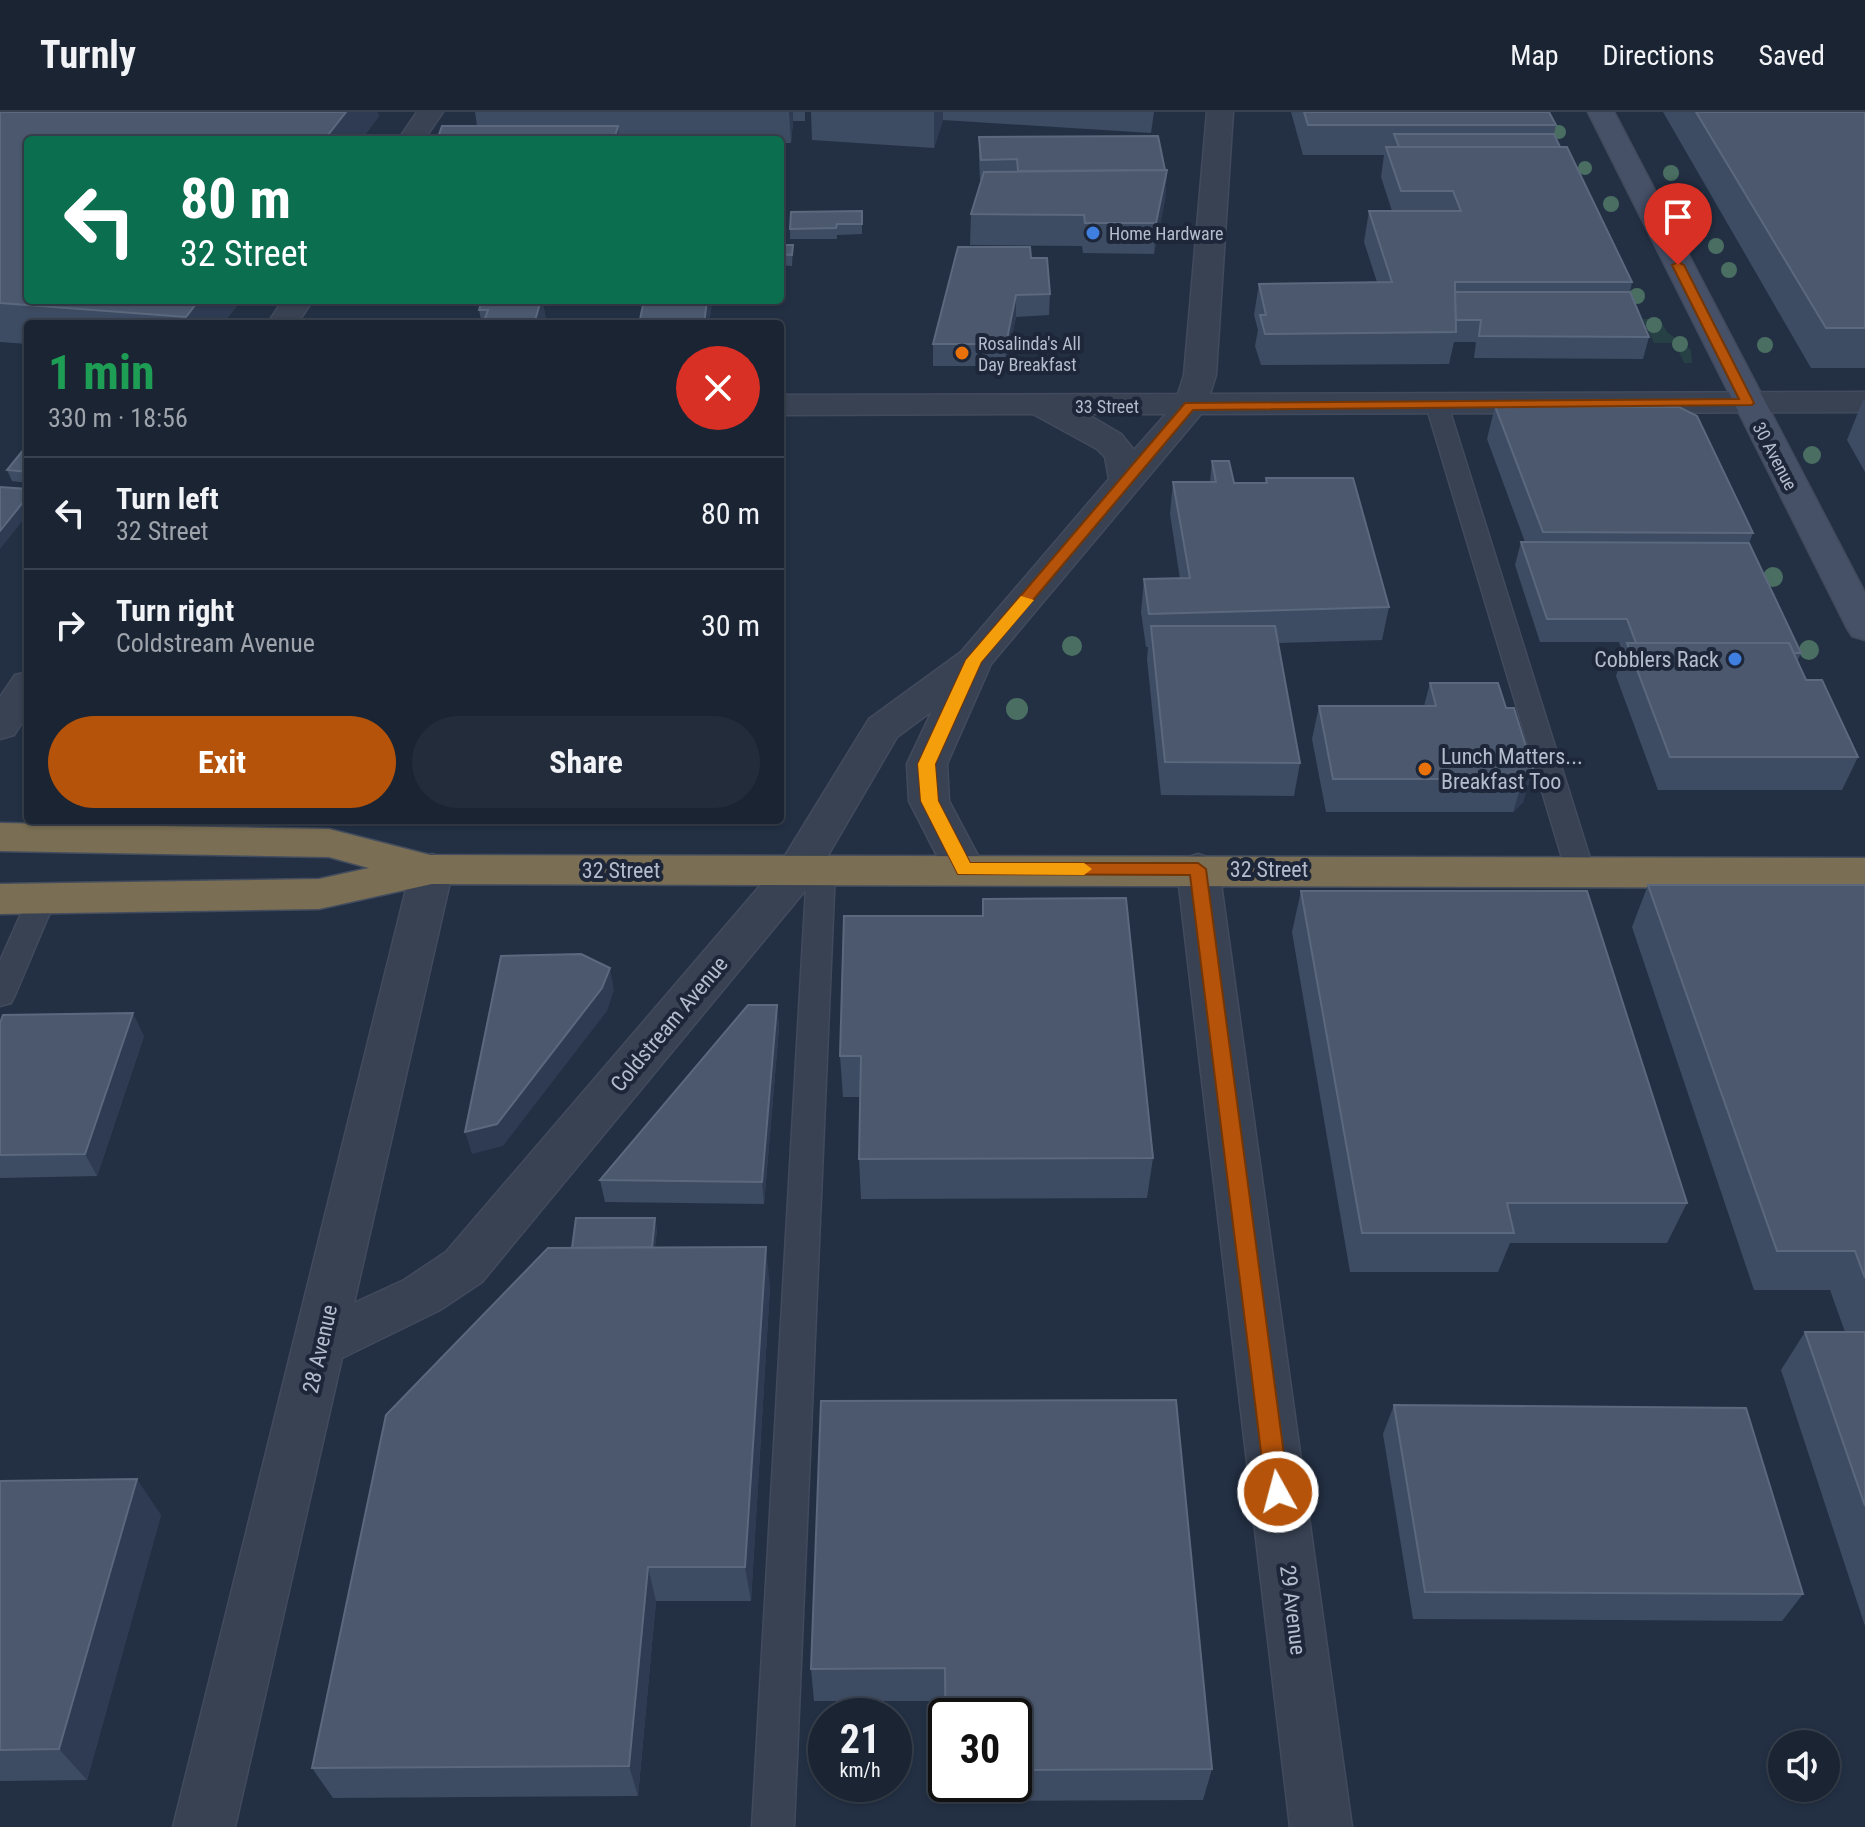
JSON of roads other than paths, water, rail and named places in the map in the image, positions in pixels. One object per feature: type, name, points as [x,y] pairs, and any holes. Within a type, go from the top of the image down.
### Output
[{"type":"highway","name":"32 Street","points":[[0,837],[329,843],[432,869]]},
{"type":"highway","name":"32 Street","points":[[0,899],[319,894],[432,869],[1865,873]]},
{"type":"street","points":[[414,136],[430,112]]},
{"type":"street","name":"Coldstream Avenue","points":[[322,1343],[422,1295],[464,1267],[809,870],[883,728],[974,660],[1190,406],[1200,375],[1220,112]]},
{"type":"street","name":"30 Avenue","points":[[1601,112],[1747,403],[1865,628]]},
{"type":"street","name":"33 Street","points":[[784,405],[1865,402]]},
{"type":"street","points":[[1020,405],[1064,414],[1097,434],[1122,457],[1127,483]]},
{"type":"street","name":"Coldstream Avenue","points":[[964,869],[929,801],[927,764],[974,660]]},
{"type":"street","points":[[0,726],[24,690]]},
{"type":"street","name":"28 Avenue","points":[[204,1827],[322,1343],[432,869]]},
{"type":"street","name":"29 Avenue","points":[[1198,869],[1321,1827]]},
{"type":"lane","points":[[1437,405],[1580,871]]},
{"type":"lane","points":[[773,1827],[809,870]]},
{"type":"lane","points":[[0,995],[42,898]]},
{"type":"place","name":"Home Hardware","points":[[1093,233]]},
{"type":"place","name":"Rosalinda's All Day Breakfast","points":[[962,353]]},
{"type":"place","name":"Cobblers Rack","points":[[1735,659]]},
{"type":"place","name":"Lunch Matters... Breakfast Too","points":[[1425,769]]}]
